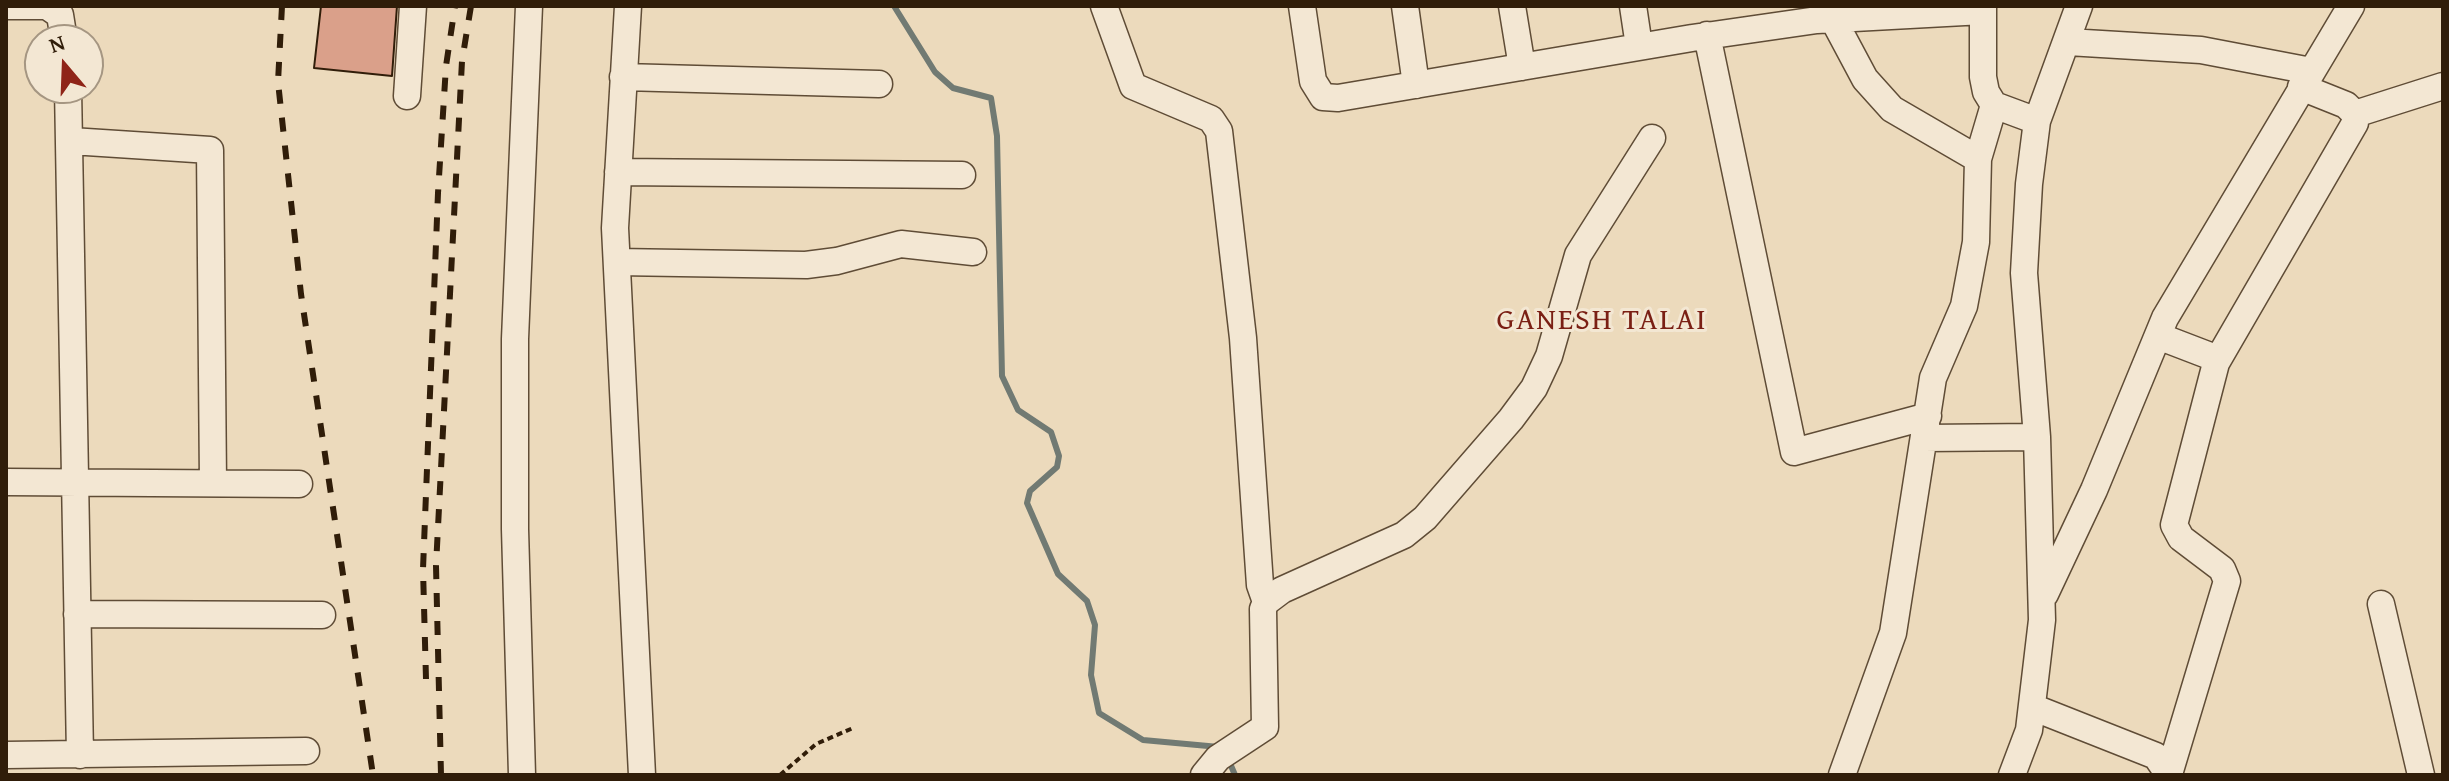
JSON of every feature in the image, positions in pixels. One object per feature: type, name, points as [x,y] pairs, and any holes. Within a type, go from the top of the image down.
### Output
[{"type":"street","points":[[6,6],[47,6],[65,20]]},
{"type":"street","points":[[407,96],[413,6]]},
{"type":"street","points":[[522,775],[515,529],[515,339],[529,6]]},
{"type":"street","points":[[628,6],[618,172],[617,262],[642,775]]},
{"type":"street","points":[[1104,6],[1133,86],[1211,119],[1219,131],[1243,338],[1260,585],[1266,602]]},
{"type":"street","points":[[1302,6],[1313,81],[1323,97],[1338,98],[1707,35],[1833,19],[1983,8],[1983,77],[1994,105],[1978,159],[1976,242],[1964,306],[1933,378],[1893,633],[1842,775]]},
{"type":"street","points":[[1405,6],[1416,85]]},
{"type":"street","points":[[1512,6],[1522,67]]},
{"type":"street","points":[[1633,6],[1639,46]]},
{"type":"street","points":[[2012,775],[2032,707],[2041,653],[2037,437],[2024,273],[2029,184],[2037,121],[2079,6]]},
{"type":"street","points":[[2042,601],[2094,490],[2158,336],[2351,6]]},
{"type":"street","points":[[1833,19],[1865,79],[1892,109],[1978,159]]},
{"type":"street","points":[[1707,35],[1794,452],[1926,427],[2037,437]]},
{"type":"street","points":[[2068,42],[2201,50],[2306,79],[2355,114],[2355,123],[2218,359],[2174,525],[2181,538],[2222,569],[2227,581],[2169,775]]},
{"type":"street","points":[[623,77],[879,84]]},
{"type":"street","points":[[2355,114],[2443,86]]},
{"type":"street","points":[[69,104],[78,482],[80,755]]},
{"type":"street","points":[[1994,105],[2037,121]]},
{"type":"street","points":[[1211,767],[1258,735],[1266,721],[1263,609],[1266,602],[1282,590],[1404,535],[1425,518],[1511,419],[1534,388],[1549,356],[1578,255],[1652,138]]},
{"type":"street","points":[[71,141],[210,150],[213,483]]},
{"type":"street","points":[[618,172],[962,175]]},
{"type":"street","points":[[617,262],[806,265],[837,261],[901,244],[973,252]]},
{"type":"street","points":[[2158,336],[2218,359]]},
{"type":"street","points":[[6,482],[299,484]]},
{"type":"street","points":[[2381,604],[2421,775]]},
{"type":"street","points":[[77,614],[322,615]]},
{"type":"street","points":[[2032,707],[2156,756],[2169,775]]},
{"type":"street","points":[[6,755],[306,751]]},
{"type":"path","points":[[780,775],[816,744],[853,728]]},
{"type":"building","points":[[321,6],[397,6],[392,76],[314,68]]},
{"type":"waterway","points":[[894,6],[935,72],[953,88],[991,98],[997,136],[1002,376],[1018,410],[1051,432],[1059,456],[1057,467],[1030,491],[1027,503],[1058,574],[1087,601],[1095,625],[1091,675],[1099,713],[1143,740],[1219,747]]},
{"type":"waterway","points":[[1229,761],[1235,775]]},
{"type":"railway","points":[[282,6],[278,82],[301,294],[373,775]]},
{"type":"railway","points":[[426,679],[423,569],[438,193],[446,66],[455,6]]},
{"type":"railway","points":[[441,775],[436,566],[462,61],[471,6]]},
{"type":"district","name":"GANESH TALAI","points":[[1602,321]]}]
